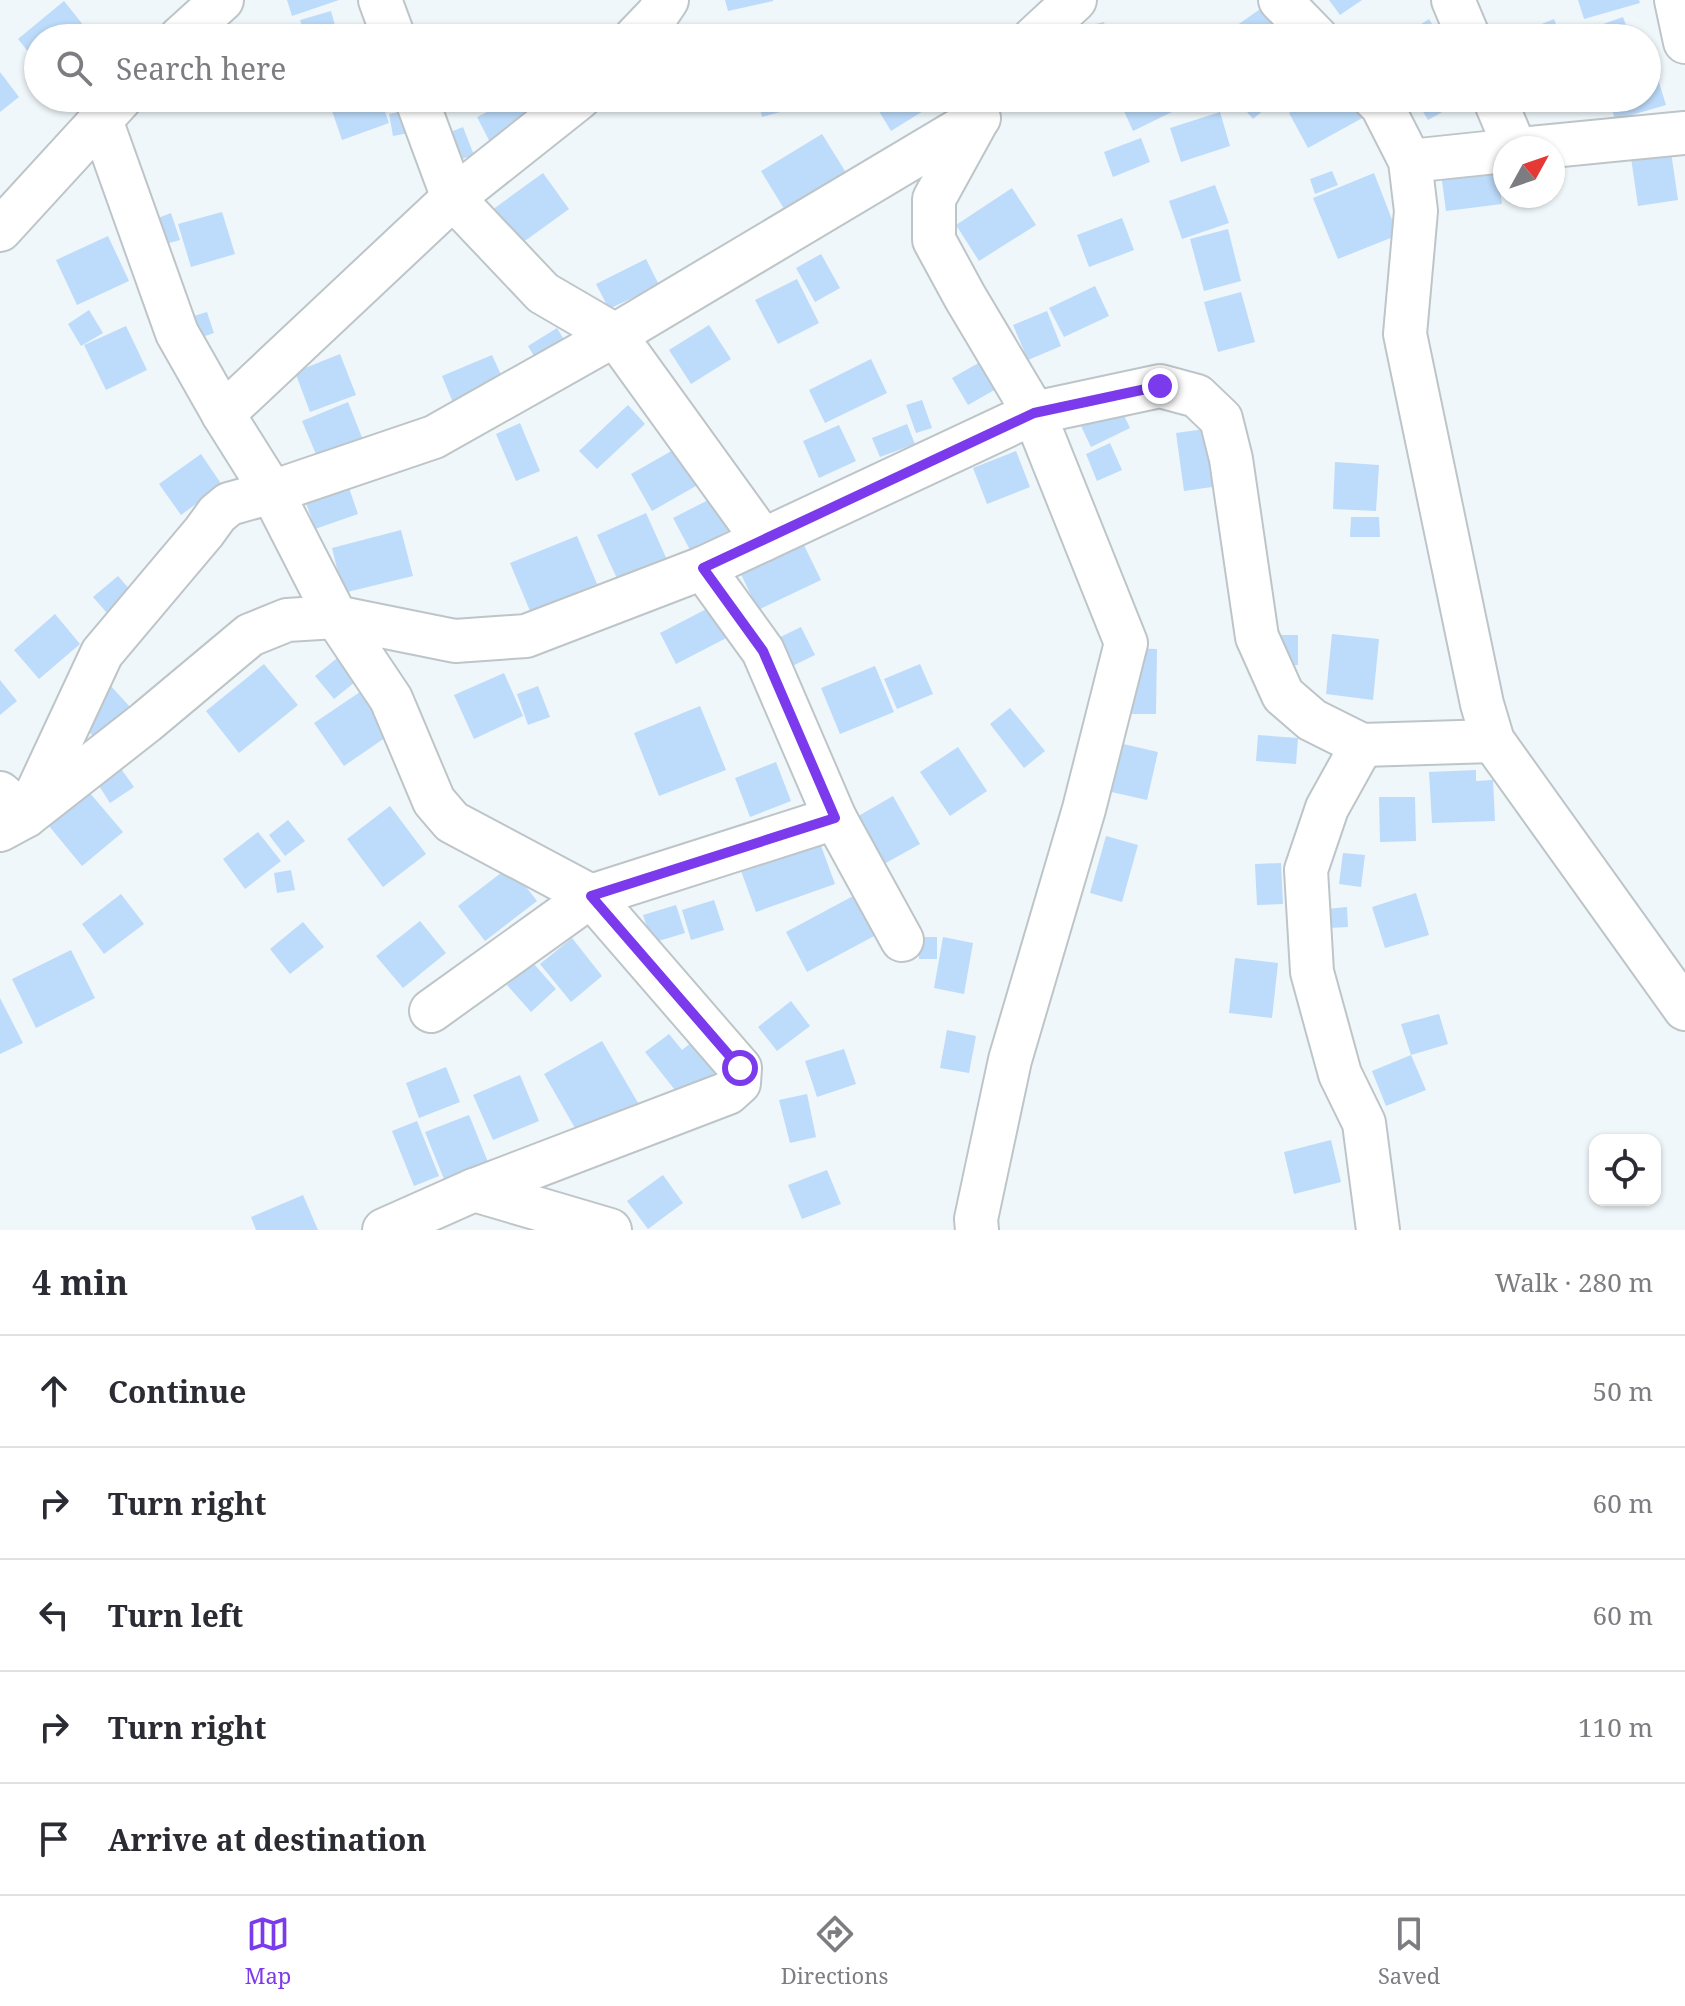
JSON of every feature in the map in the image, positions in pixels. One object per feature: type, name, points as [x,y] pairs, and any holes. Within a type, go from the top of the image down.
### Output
[{"type":"street","points":[[195,24],[222,0]]},
{"type":"street","points":[[380,0],[389,24]]},
{"type":"street","points":[[648,24],[667,0]]},
{"type":"street","points":[[1049,24],[1075,0]]},
{"type":"street","points":[[1280,0],[1303,24]]},
{"type":"street","points":[[1453,0],[1463,24]]},
{"type":"street","points":[[1676,0],[1685,42]]},
{"type":"street","points":[[0,230],[108,112]]},
{"type":"street","points":[[112,112],[177,333],[272,492],[336,617],[391,699],[434,801],[452,822],[591,896],[740,1068],[739,1083],[728,1093],[474,1190],[384,1230]]},
{"type":"street","points":[[421,112],[453,198],[543,293],[615,335],[763,540]]},
{"type":"street","points":[[223,414],[453,198],[561,112]]},
{"type":"street","points":[[9,813],[102,653],[217,514],[229,504],[434,437],[615,335],[978,112]]},
{"type":"street","points":[[977,1230],[976,1219],[1010,1060],[1084,809],[1126,643],[1034,413],[934,240],[934,199],[983,112]]},
{"type":"street","points":[[1385,112],[1410,161],[1416,211],[1405,334],[1482,704],[1493,741],[1685,1009]]},
{"type":"street","points":[[1500,112],[1510,136]]},
{"type":"street","points":[[1565,145],[1685,133]]},
{"type":"street","points":[[1410,161],[1493,152]]},
{"type":"street","points":[[9,813],[146,722],[250,635],[287,620],[336,617],[455,641],[526,636],[703,568],[1034,413],[1160,386],[1197,396],[1221,419],[1231,459],[1257,637],[1283,695],[1312,720],[1362,745],[1493,741]]},
{"type":"street","points":[[703,568],[763,651],[835,818],[902,940]]},
{"type":"street","points":[[1362,745],[1327,808],[1306,870],[1312,972],[1340,1074],[1364,1123],[1378,1230]]},
{"type":"street","points":[[431,1011],[591,896],[835,818]]},
{"type":"street","points":[[474,1190],[610,1230]]},
{"type":"building","points":[[287,0],[339,0],[292,16]]},
{"type":"building","points":[[725,0],[773,0],[773,1],[728,11]]},
{"type":"building","points":[[1329,0],[1362,0],[1340,15]]},
{"type":"building","points":[[1578,0],[1639,0],[1640,3],[1584,19]]},
{"type":"building","points":[[64,1],[82,24],[36,24]]},
{"type":"building","points":[[1266,5],[1280,24],[1239,24]]},
{"type":"building","points":[[331,11],[335,24],[301,24],[300,20]]},
{"type":"building","points":[[1623,17],[1626,24],[1603,24]]},
{"type":"building","points":[[0,72],[19,97],[0,112]]},
{"type":"building","points":[[1661,89],[1666,105],[1661,106]]},
{"type":"building","points":[[332,112],[385,112],[389,123],[342,140]]},
{"type":"building","points":[[409,112],[414,132],[393,136],[389,114]]},
{"type":"building","points":[[487,112],[525,112],[532,125],[492,146],[477,117]]},
{"type":"building","points":[[761,112],[780,112],[762,117]]},
{"type":"building","points":[[879,112],[922,112],[891,131]]},
{"type":"building","points":[[1124,112],[1172,112],[1133,131]]},
{"type":"building","points":[[1220,112],[1230,146],[1181,162],[1170,128]]},
{"type":"building","points":[[1247,112],[1261,112],[1253,119]]},
{"type":"building","points":[[1364,112],[1366,116],[1308,148],[1289,113]]},
{"type":"building","points":[[1423,112],[1442,112],[1428,120]]},
{"type":"building","points":[[1613,112],[1642,112],[1615,120]]},
{"type":"building","points":[[463,127],[474,155],[453,162],[443,135]]},
{"type":"building","points":[[822,134],[850,179],[789,217],[761,171]]},
{"type":"building","points":[[1141,138],[1150,162],[1113,177],[1104,152]]},
{"type":"building","points":[[1670,145],[1678,200],[1638,206],[1630,151]]},
{"type":"building","points":[[1493,168],[1493,205],[1446,211],[1441,174]]},
{"type":"building","points":[[1332,171],[1338,185],[1315,194],[1310,179]]},
{"type":"building","points":[[543,173],[569,209],[511,251],[485,215]]},
{"type":"building","points":[[1374,173],[1398,235],[1338,259],[1313,198]]},
{"type":"building","points":[[1215,185],[1229,223],[1182,239],[1169,201]]},
{"type":"building","points":[[1012,188],[1036,225],[979,261],[956,225]]},
{"type":"building","points":[[222,212],[235,254],[191,267],[178,224]]},
{"type":"building","points":[[171,213],[180,240],[162,245],[153,220]]},
{"type":"building","points":[[1122,218],[1134,250],[1089,267],[1077,235]]},
{"type":"building","points":[[1228,229],[1241,281],[1204,291],[1190,239]]},
{"type":"building","points":[[108,236],[129,281],[77,305],[56,260]]},
{"type":"building","points":[[821,254],[840,288],[815,302],[796,268]]},
{"type":"building","points":[[646,259],[659,285],[609,309],[596,284]]},
{"type":"building","points":[[797,279],[819,323],[778,344],[755,300]]},
{"type":"building","points":[[1095,286],[1109,316],[1064,337],[1049,308]]},
{"type":"building","points":[[1241,292],[1255,342],[1218,352],[1204,302]]},
{"type":"building","points":[[89,310],[103,333],[81,346],[68,324]]},
{"type":"building","points":[[1047,311],[1061,346],[1028,360],[1013,325]]},
{"type":"building","points":[[207,312],[214,333],[190,341],[184,319]]},
{"type":"building","points":[[709,325],[731,359],[691,384],[669,350]]},
{"type":"building","points":[[126,326],[147,370],[106,390],[84,345]]},
{"type":"building","points":[[557,328],[569,348],[540,366],[528,346]]},
{"type":"building","points":[[340,354],[356,395],[310,412],[295,372]]},
{"type":"building","points":[[492,355],[507,388],[456,410],[442,376]]},
{"type":"building","points":[[989,357],[1005,384],[968,405],[952,378]]},
{"type":"building","points":[[871,359],[887,393],[825,423],[809,390]]},
{"type":"building","points":[[922,400],[932,428],[916,433],[906,405]]},
{"type":"building","points":[[348,402],[363,440],[318,459],[302,421]]},
{"type":"building","points":[[628,405],[645,424],[597,469],[579,451]]},
{"type":"building","points":[[1120,407],[1130,428],[1091,447],[1081,426]]},
{"type":"building","points":[[520,423],[540,471],[516,481],[496,434]]},
{"type":"building","points":[[907,424],[915,444],[880,457],[872,438]]},
{"type":"building","points":[[839,425],[856,461],[819,478],[803,441]]},
{"type":"building","points":[[1212,428],[1219,486],[1184,491],[1176,433]]},
{"type":"building","points":[[1110,443],[1122,470],[1097,481],[1086,454]]},
{"type":"building","points":[[682,445],[703,482],[652,511],[631,474]]},
{"type":"building","points":[[1016,451],[1030,487],[987,504],[973,468]]},
{"type":"building","points":[[201,454],[222,485],[181,515],[159,484]]},
{"type":"building","points":[[1335,462],[1379,465],[1376,511],[1333,509]]},
{"type":"building","points":[[349,488],[358,514],[315,529],[306,503]]},
{"type":"building","points":[[722,493],[738,526],[690,550],[673,518]]},
{"type":"building","points":[[646,513],[668,562],[620,585],[597,535]]},
{"type":"building","points":[[1351,517],[1379,517],[1380,537],[1350,537]]},
{"type":"building","points":[[401,530],[413,576],[343,593],[332,548]]},
{"type":"building","points":[[577,536],[597,584],[530,611],[510,563]]},
{"type":"building","points":[[801,539],[821,580],[758,610],[738,568]]},
{"type":"building","points":[[118,576],[138,599],[113,620],[93,597]]},
{"type":"building","points":[[720,602],[736,633],[676,664],[660,633]]},
{"type":"building","points":[[55,614],[80,644],[39,679],[14,650]]},
{"type":"building","points":[[801,627],[815,655],[784,670],[770,642]]},
{"type":"building","points":[[1332,634],[1379,639],[1373,700],[1326,694]]},
{"type":"building","points":[[1278,635],[1298,635],[1298,665],[1278,665]]},
{"type":"building","points":[[1131,648],[1157,649],[1156,714],[1130,714]]},
{"type":"building","points":[[341,655],[360,678],[334,699],[315,676]]},
{"type":"building","points":[[264,664],[298,705],[239,753],[206,711]]},
{"type":"building","points":[[920,664],[933,694],[897,709],[884,679]]},
{"type":"building","points":[[875,666],[894,712],[840,734],[821,688]]},
{"type":"building","points":[[504,673],[523,716],[474,739],[454,695]]},
{"type":"building","points":[[0,680],[17,701],[0,715]]},
{"type":"building","points":[[109,684],[131,708],[97,740],[74,717]]},
{"type":"building","points":[[538,686],[550,717],[528,725],[517,694]]},
{"type":"building","points":[[360,692],[389,735],[344,766],[314,723]]},
{"type":"building","points":[[700,706],[726,770],[659,796],[634,733]]},
{"type":"building","points":[[1010,708],[1045,751],[1024,768],[990,724]]},
{"type":"building","points":[[1258,735],[1298,738],[1296,764],[1256,761]]},
{"type":"building","points":[[1119,743],[1158,752],[1147,800],[1107,791]]},
{"type":"building","points":[[958,747],[987,791],[950,816],[920,772]]},
{"type":"building","points":[[776,762],[791,801],[750,817],[735,778]]},
{"type":"building","points":[[117,763],[134,787],[110,803],[94,778]]},
{"type":"building","points":[[1476,770],[1476,781],[1493,780],[1495,821],[1432,823],[1429,772]]},
{"type":"building","points":[[89,792],[123,832],[82,866],[49,826]]},
{"type":"building","points":[[893,796],[920,844],[875,869],[848,822]]},
{"type":"building","points":[[1379,797],[1415,797],[1416,841],[1380,842]]},
{"type":"building","points":[[390,806],[426,854],[383,887],[347,839]]},
{"type":"building","points":[[288,820],[305,841],[285,856],[269,835]]},
{"type":"building","points":[[258,832],[281,861],[245,889],[223,859]]},
{"type":"building","points":[[1106,836],[1138,845],[1122,902],[1090,893]]},
{"type":"building","points":[[820,843],[835,884],[756,912],[741,871]]},
{"type":"building","points":[[1343,853],[1365,855],[1361,887],[1339,884]]},
{"type":"building","points":[[1281,863],[1283,904],[1257,905],[1255,864]]},
{"type":"building","points":[[510,866],[537,901],[485,941],[458,906]]},
{"type":"building","points":[[291,870],[295,890],[277,893],[274,873]]},
{"type":"building","points":[[1416,893],[1429,935],[1385,948],[1372,907]]},
{"type":"building","points":[[121,894],[144,924],[104,954],[82,924]]},
{"type":"building","points":[[855,895],[876,935],[807,972],[786,932]]},
{"type":"building","points":[[714,900],[724,930],[691,940],[682,910]]},
{"type":"building","points":[[676,905],[685,933],[652,943],[643,915]]},
{"type":"building","points":[[1347,907],[1348,927],[1329,928],[1327,909]]},
{"type":"building","points":[[420,921],[446,953],[403,988],[376,956]]},
{"type":"building","points":[[303,922],[324,947],[290,974],[270,949]]},
{"type":"building","points":[[919,937],[937,937],[937,959],[919,959]]},
{"type":"building","points":[[943,937],[973,943],[964,994],[934,988]]},
{"type":"building","points":[[572,938],[602,976],[571,1002],[540,964]]},
{"type":"building","points":[[71,950],[95,998],[36,1028],[12,979]]},
{"type":"building","points":[[1235,958],[1278,963],[1272,1018],[1229,1013]]},
{"type":"building","points":[[533,963],[556,989],[531,1012],[507,985]]},
{"type":"building","points":[[0,998],[23,1043],[0,1054]]},
{"type":"building","points":[[791,1001],[810,1026],[777,1051],[758,1027]]},
{"type":"building","points":[[1439,1014],[1448,1044],[1411,1055],[1401,1024]]},
{"type":"building","points":[[947,1030],[976,1036],[969,1073],[940,1068]]},
{"type":"building","points":[[669,1034],[682,1050],[692,1042],[716,1072],[682,1099],[645,1052]]},
{"type":"building","points":[[602,1041],[641,1108],[583,1142],[544,1074]]},
{"type":"building","points":[[844,1049],[856,1084],[817,1097],[805,1061]]},
{"type":"building","points":[[1411,1055],[1426,1090],[1386,1106],[1372,1071]]},
{"type":"building","points":[[446,1067],[460,1102],[419,1118],[406,1083]]},
{"type":"building","points":[[520,1075],[539,1121],[493,1140],[473,1095]]},
{"type":"building","points":[[807,1094],[816,1137],[790,1143],[779,1100]]},
{"type":"building","points":[[469,1115],[492,1172],[448,1189],[425,1132]]},
{"type":"building","points":[[417,1121],[439,1176],[414,1186],[392,1131]]},
{"type":"building","points":[[1331,1140],[1341,1182],[1294,1194],[1284,1152]]},
{"type":"building","points":[[827,1170],[841,1204],[802,1219],[788,1185]]},
{"type":"building","points":[[663,1175],[683,1203],[648,1229],[627,1201]]},
{"type":"building","points":[[303,1195],[318,1230],[256,1230],[251,1217]]},
{"type":"route","points":[[740,1068],[591,896],[835,818],[763,651],[703,568],[1034,413],[1160,386]]}]
